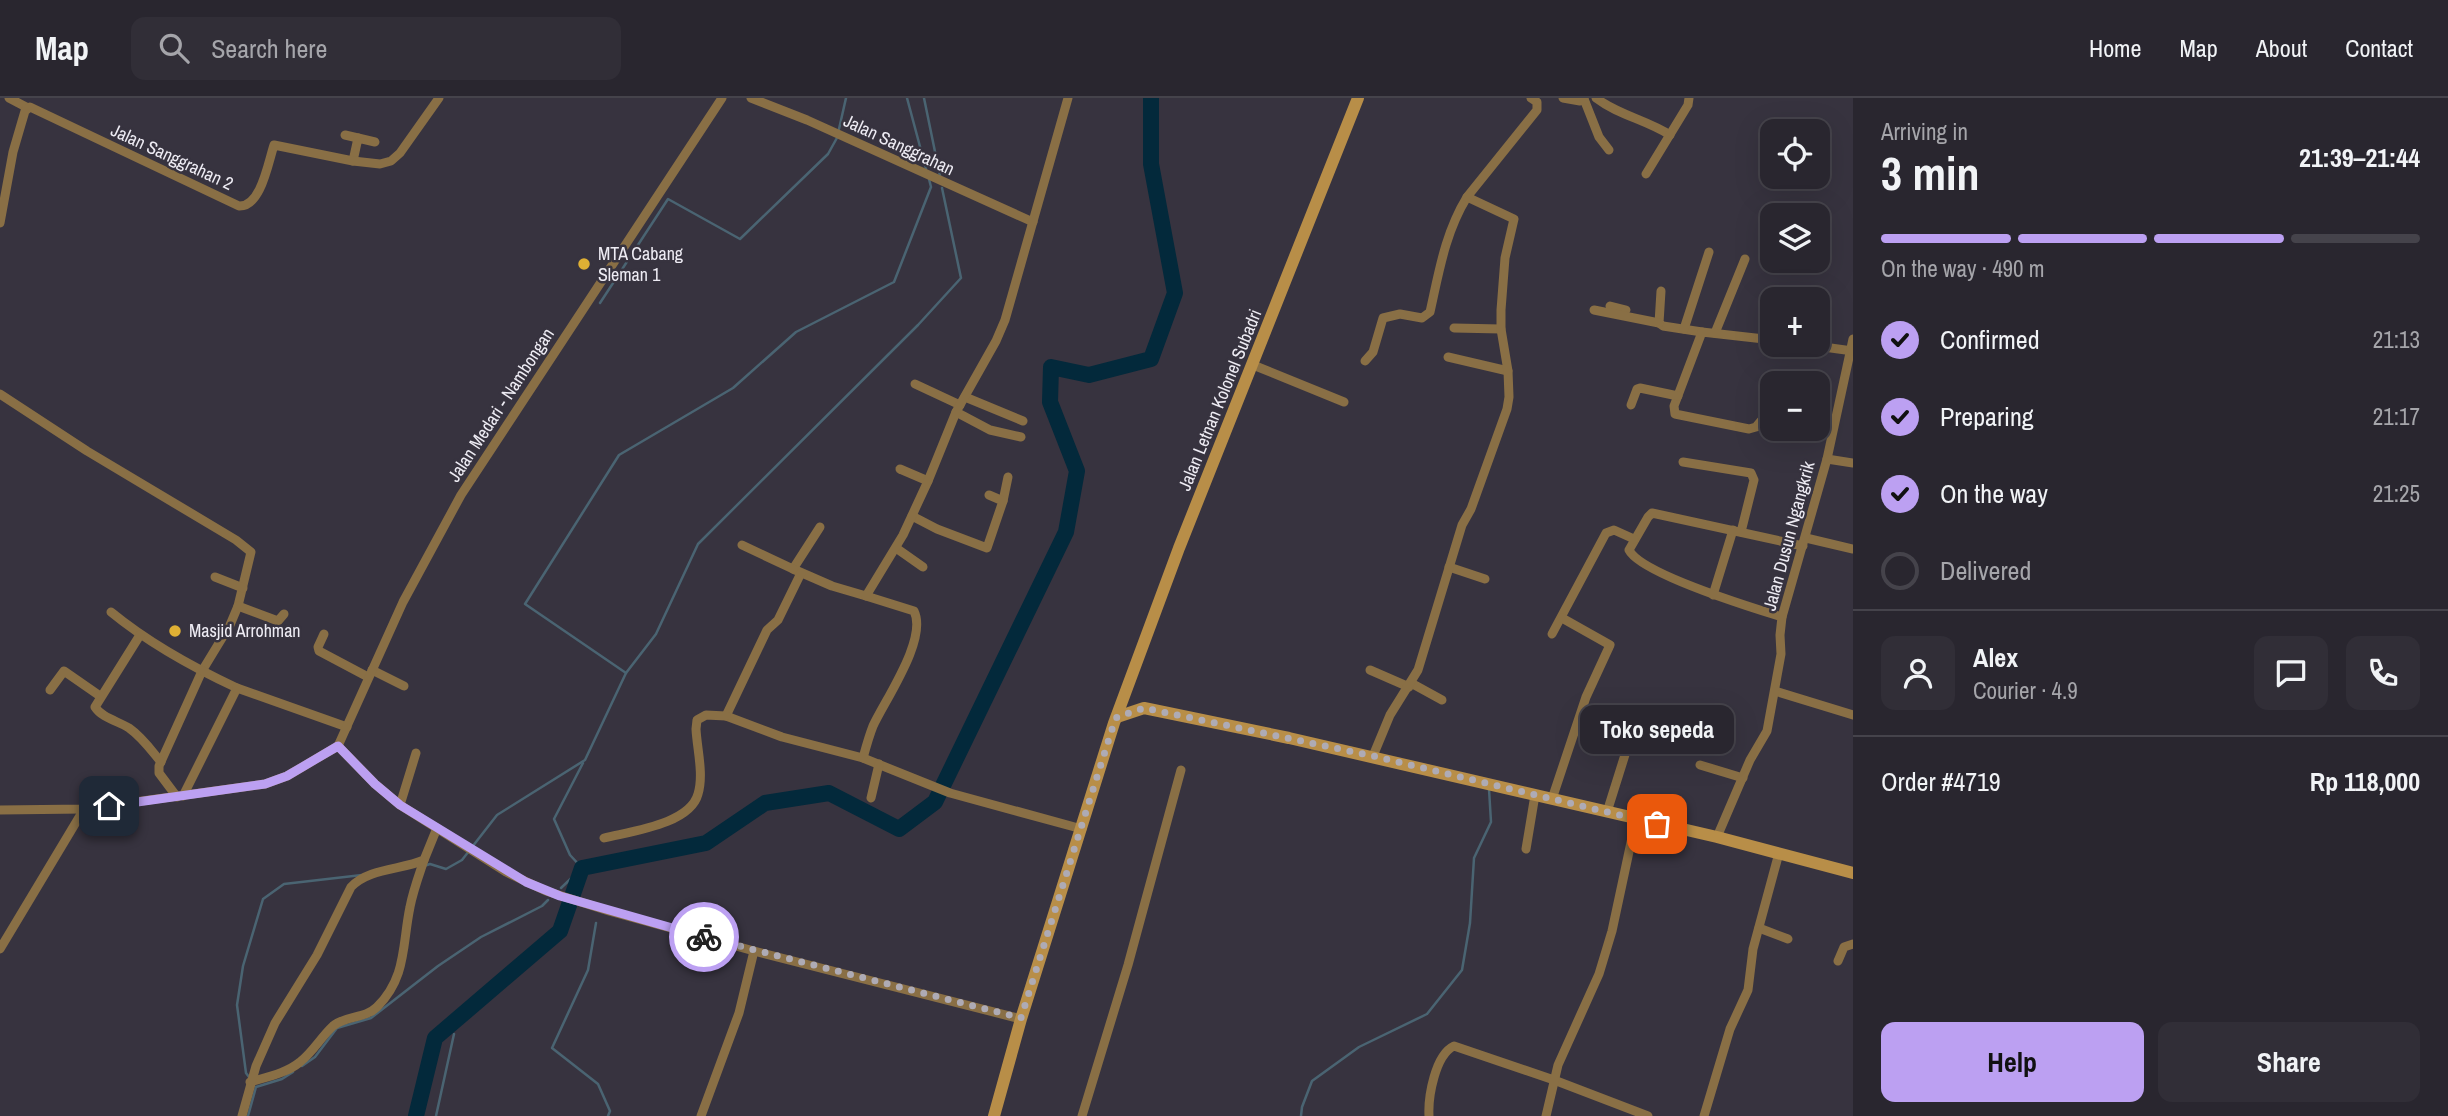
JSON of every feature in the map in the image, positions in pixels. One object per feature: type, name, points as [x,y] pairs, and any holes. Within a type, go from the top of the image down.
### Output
[{"type":"main road","name":"Jalan Letnan Kolonel Subadri","points":[[994,1116],[1021,1018],[1124,697],[1179,548],[1359,98]]},
{"type":"main road","points":[[1124,697],[1144,708],[1373,756],[1717,837],[1853,873]]},
{"type":"main road","points":[[1117,717],[1144,708]]},
{"type":"street","points":[[0,223],[13,152],[28,108],[9,98]]},
{"type":"street","name":"Jalan Sanggrahan 2","points":[[28,108],[239,205],[249,204],[254,200],[274,145],[354,161],[380,164],[391,161],[400,153],[439,98]]},
{"type":"street","name":"Jalan Medari - Nambongan","points":[[338,746],[403,602],[461,495],[722,98]]},
{"type":"street","name":"Jalan Sanggrahan","points":[[751,98],[807,120],[1033,222]]},
{"type":"street","points":[[866,596],[912,516],[960,405],[1005,320],[1068,98]]},
{"type":"street","points":[[1563,98],[1580,101],[1584,98],[1599,137],[1609,150]]},
{"type":"street","points":[[1596,98],[1604,104],[1657,126],[1670,135]]},
{"type":"street","points":[[1646,174],[1688,105],[1689,98]]},
{"type":"street","points":[[1366,361],[1373,352],[1383,318],[1400,314],[1422,318],[1430,312],[1445,243],[1455,217],[1467,197],[1537,110],[1536,99]]},
{"type":"street","points":[[345,135],[375,142]]},
{"type":"street","points":[[354,161],[358,138]]},
{"type":"street","points":[[1373,756],[1390,715],[1418,670],[1462,524],[1471,509],[1507,410],[1508,371],[1501,329],[1502,285],[1514,219],[1467,197]]},
{"type":"street","points":[[1684,329],[1709,252]]},
{"type":"street","points":[[1716,333],[1745,259]]},
{"type":"street","points":[[1658,321],[1661,291]]},
{"type":"street","points":[[1610,306],[1658,321],[1663,326],[1760,338]]},
{"type":"street","points":[[1594,310],[1658,321]]},
{"type":"street","points":[[1454,328],[1501,329]]},
{"type":"street","points":[[1702,332],[1674,406],[1675,414],[1749,429],[1756,428],[1760,422]]},
{"type":"street","name":"Jalan Dusun Ngangkrik","points":[[1717,837],[1767,731],[1781,654],[1782,617],[1805,542],[1853,339]]},
{"type":"street","points":[[1830,350],[1850,354]]},
{"type":"street","points":[[1448,357],[1508,371]]},
{"type":"street","points":[[1253,365],[1344,402]]},
{"type":"street","points":[[915,384],[960,405],[1023,421]]},
{"type":"street","points":[[1631,405],[1637,389],[1640,388],[1678,396]]},
{"type":"street","points":[[0,394],[248,548],[251,556],[238,606],[230,625],[202,671],[161,762],[159,773],[180,797]]},
{"type":"street","points":[[960,405],[990,430],[1021,437]]},
{"type":"street","points":[[1826,459],[1853,464]]},
{"type":"street","points":[[1683,462],[1751,473],[1754,480],[1713,595]]},
{"type":"street","points":[[900,469],[929,481]]},
{"type":"street","points":[[912,516],[937,529],[988,548],[1008,477]]},
{"type":"street","points":[[989,495],[1003,501]]},
{"type":"street","points":[[1782,617],[1713,595],[1642,563],[1629,550],[1634,539],[1652,513],[1737,531],[1853,549]]},
{"type":"street","points":[[726,716],[766,630],[778,620],[797,571],[820,527]]},
{"type":"street","points":[[1552,634],[1606,533],[1614,530],[1634,539]]},
{"type":"street","points":[[742,545],[797,571],[914,611],[917,618],[915,641],[875,723],[863,758]]},
{"type":"street","points":[[895,548],[923,568]]},
{"type":"street","points":[[1449,567],[1485,579]]},
{"type":"street","points":[[215,577],[243,588]]},
{"type":"street","points":[[238,606],[278,621],[284,614]]},
{"type":"street","points":[[111,612],[139,635],[202,671],[237,688],[347,727]]},
{"type":"street","points":[[1552,799],[1582,707],[1610,645],[1562,618]]},
{"type":"street","points":[[324,634],[319,651],[404,686]]},
{"type":"street","points":[[139,635],[100,696],[96,704],[97,711],[129,729],[161,762]]},
{"type":"street","points":[[1370,670],[1442,699]]},
{"type":"street","points":[[50,690],[64,671],[100,696]]},
{"type":"street","points":[[180,797],[237,688]]},
{"type":"street","points":[[1775,691],[1853,715]]},
{"type":"street","points":[[604,838],[678,818],[692,806],[700,781],[697,720],[706,715],[726,716],[782,737],[863,758],[950,793],[1082,829]]},
{"type":"street","points":[[1607,812],[1629,742]]},
{"type":"street","points":[[0,810],[85,809],[265,784],[287,776],[338,746],[400,805],[506,872],[560,896],[754,951],[1021,1018]]},
{"type":"street","points":[[400,805],[416,753]]},
{"type":"street","points":[[871,798],[879,764]]},
{"type":"street","points":[[1700,765],[1743,778]]},
{"type":"street","points":[[1082,1116],[1128,965],[1181,770]]},
{"type":"street","points":[[1526,849],[1535,795]]},
{"type":"street","points":[[0,949],[85,809]]},
{"type":"street","points":[[1546,1116],[1554,1080],[1571,1032],[1598,974],[1606,949],[1622,889],[1636,818]]},
{"type":"street","points":[[250,1082],[290,1068],[301,1061],[341,1020],[376,1009],[401,968],[410,904],[437,828]]},
{"type":"street","points":[[1704,1116],[1730,1029],[1748,990],[1753,949],[1779,853]]},
{"type":"street","points":[[242,1116],[250,1082],[275,1023],[317,955],[351,887],[357,881],[377,873],[424,860]]},
{"type":"street","points":[[1759,928],[1788,939]]},
{"type":"street","points":[[1838,961],[1844,947],[1853,944]]},
{"type":"street","points":[[701,1116],[738,1013],[754,951]]},
{"type":"street","points":[[1429,1116],[1432,1085],[1437,1070],[1446,1051],[1454,1046],[1648,1116]]},
{"type":"waterway","points":[[839,129],[846,98]]},
{"type":"waterway","points":[[907,98],[926,169]]},
{"type":"waterway","points":[[924,98],[940,176]]},
{"type":"waterway","points":[[416,1116],[435,1038],[560,931],[582,868],[706,843],[765,803],[829,793],[899,829],[935,802],[1066,532],[1077,471],[1050,402],[1051,367],[1089,375],[1151,359],[1175,293],[1151,164],[1151,98]]},
{"type":"waterway","points":[[600,303],[668,199],[740,239],[828,154],[838,136]]},
{"type":"waterway","points":[[424,866],[430,864],[446,869],[462,860],[497,815],[585,760],[626,673],[525,604],[619,455],[733,388],[796,332],[894,282],[931,187],[929,179]]},
{"type":"waterway","points":[[626,673],[656,634],[698,544],[918,325],[961,278],[942,188]]},
{"type":"waterway","points":[[561,888],[582,868],[570,855],[554,819],[583,763]]},
{"type":"waterway","points":[[1301,1116],[1312,1081],[1359,1047],[1427,1014],[1462,970],[1470,923],[1474,858],[1491,822],[1489,789]]},
{"type":"waterway","points":[[249,1077],[246,1073],[237,1005],[243,966],[263,899],[284,884],[362,875]]},
{"type":"waterway","points":[[302,1066],[315,1057],[337,1028],[371,1018],[438,966],[481,937],[542,906],[548,900]]},
{"type":"waterway","points":[[596,923],[588,970],[552,1048],[598,1084],[610,1111],[608,1116]]},
{"type":"waterway","points":[[436,1116],[454,1034]]},
{"type":"waterway","points":[[248,1116],[256,1087],[282,1079],[293,1072]]},
{"type":"way so far","points":[[704,937],[1021,1018],[1114,723],[1117,717],[1144,708],[1289,737],[1657,824]]},
{"type":"place","name":"MTA Cabang Sleman 1","points":[[584,264]]},
{"type":"place","name":"Masjid Arrohman","points":[[175,631]]},
{"type":"place","name":"Toko sepeda","points":[[1657,824]]},
{"type":"route","points":[[109,806],[265,784],[309,765],[338,746],[400,805],[506,872],[560,896],[704,937]]}]
